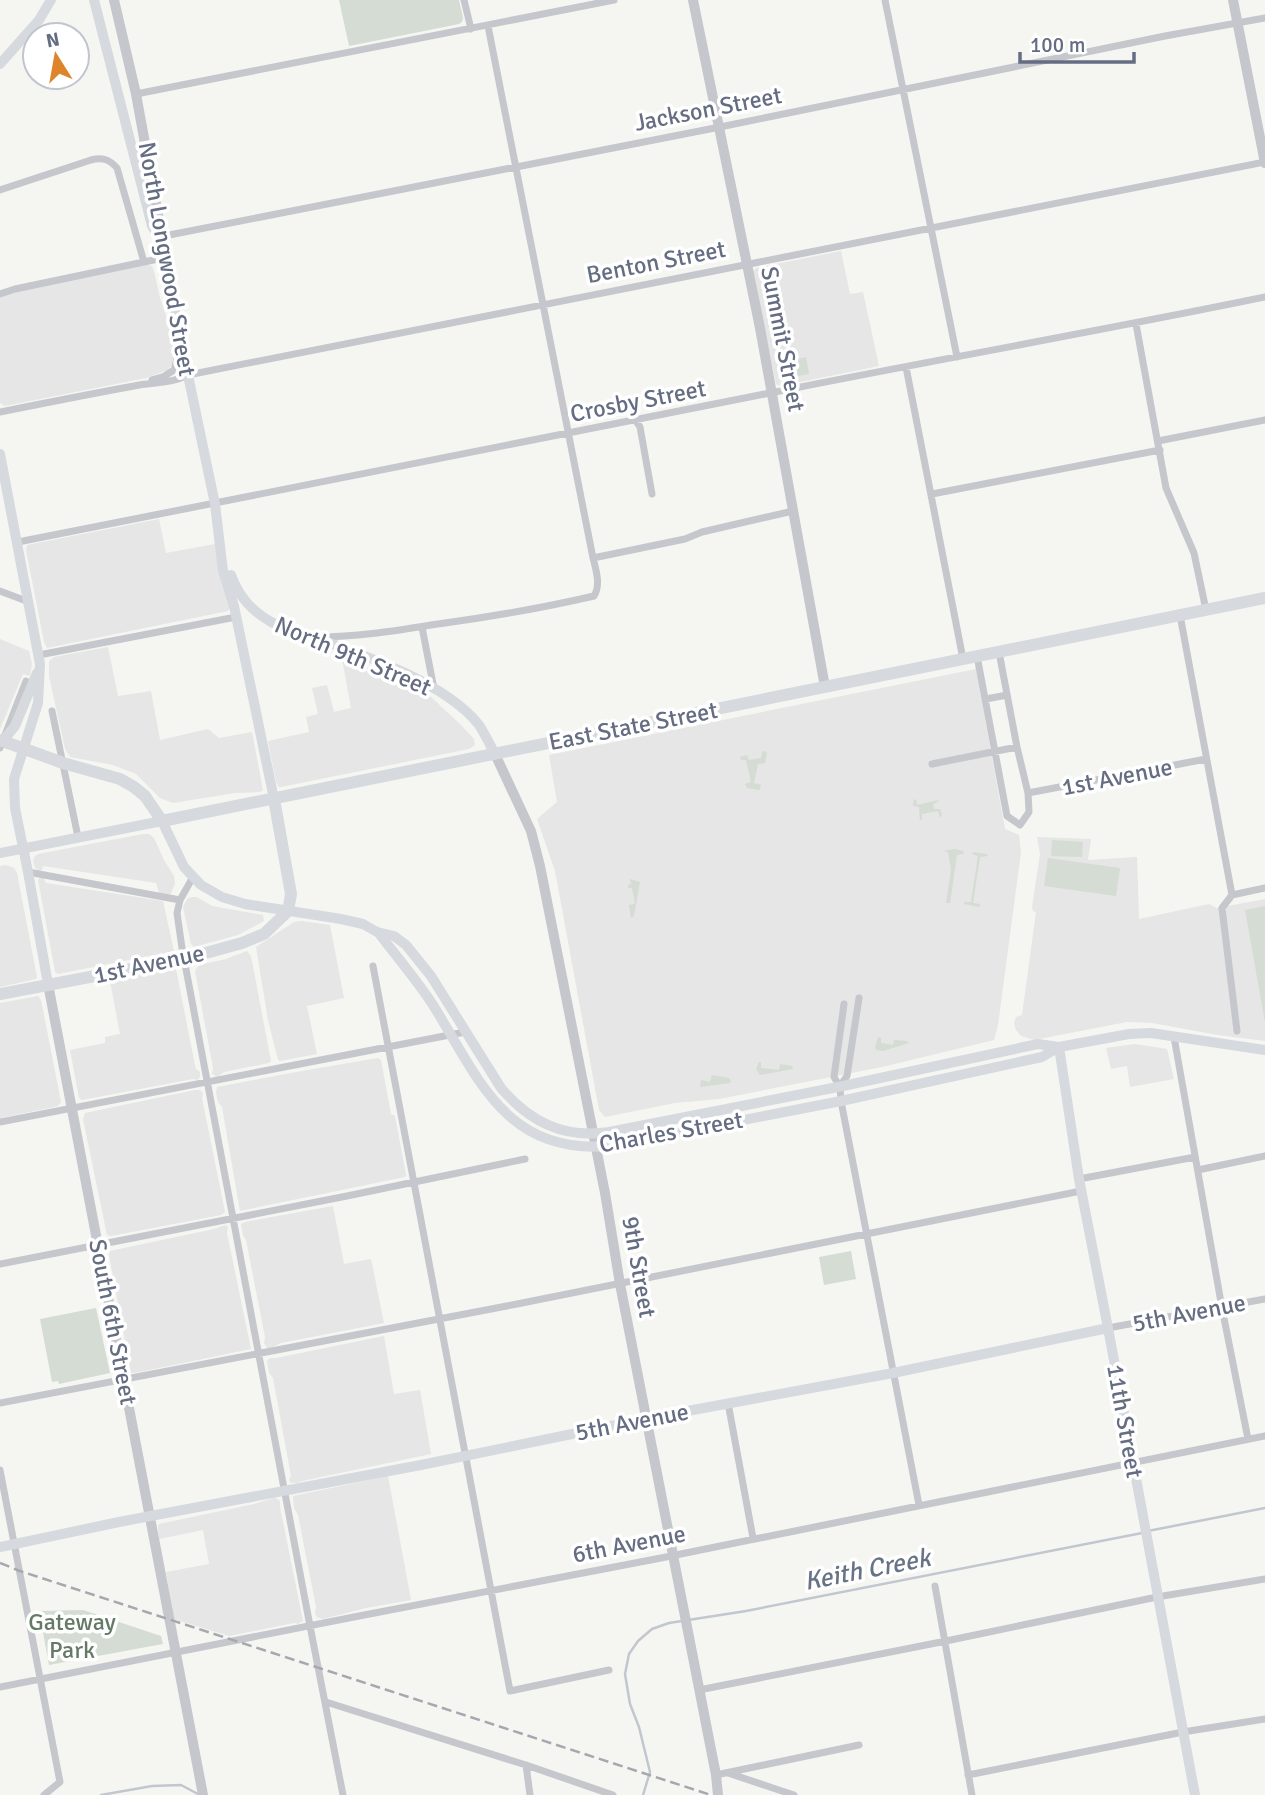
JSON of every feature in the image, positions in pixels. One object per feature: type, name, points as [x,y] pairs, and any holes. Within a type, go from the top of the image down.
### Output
[{"type":"main road","points":[[0,64],[39,20],[51,0]]},
{"type":"main road","points":[[94,0],[152,226],[159,237]]},
{"type":"main road","name":"North Longwood Street","points":[[159,237],[215,504],[223,571],[236,617],[274,799]]},
{"type":"main road","name":"South 6th Street","points":[[0,454],[40,659],[38,703],[14,779],[15,808],[48,984]]},
{"type":"main road","name":"North Longwood Street","points":[[217,518],[224,550]]},
{"type":"main road","name":"North 9th Street","points":[[224,550],[235,587],[254,612],[271,622],[382,664],[434,688],[456,703],[479,726],[495,754]]},
{"type":"main road","name":"East State Street","points":[[0,853],[1265,598]]},
{"type":"main road","points":[[40,659],[15,726],[1,743],[120,779],[145,796],[162,821]]},
{"type":"main road","points":[[274,799],[291,894],[288,911]]},
{"type":"main road","name":"Charles Street","points":[[162,821],[184,867],[201,885],[222,897],[245,904],[341,919],[394,936],[416,956],[431,976],[501,1088],[515,1105],[532,1117],[556,1128],[593,1134],[840,1087],[1038,1044],[1059,1048]]},
{"type":"main road","name":"1st Avenue","points":[[0,994],[184,959],[242,943],[264,934],[288,911]]},
{"type":"main road","name":"Charles Street","points":[[377,932],[418,983],[495,1103],[532,1133],[580,1147],[610,1146],[841,1101],[1042,1057],[1059,1048],[1129,1034],[1151,1033],[1265,1051]]},
{"type":"main road","name":"11th Street","points":[[1059,1048],[1081,1191],[1195,1795]]},
{"type":"main road","name":"5th Avenue","points":[[0,1547],[892,1373],[1108,1328]]},
{"type":"street","name":"North Longwood Street","points":[[114,0],[136,94],[160,226],[159,237]]},
{"type":"street","points":[[464,0],[471,29]]},
{"type":"street","points":[[136,94],[614,0]]},
{"type":"street","name":"Summit Street","points":[[693,0],[772,393],[825,687]]},
{"type":"street","points":[[886,0],[957,357]]},
{"type":"street","points":[[1233,0],[1265,162]]},
{"type":"street","name":"Jackson Street","points":[[159,237],[1265,18]]},
{"type":"street","points":[[311,637],[343,637],[521,611],[594,596],[598,587],[488,26]]},
{"type":"street","points":[[0,190],[91,160],[105,159],[112,162],[117,168],[144,262]]},
{"type":"street","name":"Benton Street","points":[[0,412],[138,385],[167,382],[188,375],[542,304],[1265,162]]},
{"type":"street","points":[[0,294],[163,258]]},
{"type":"street","name":"Crosby Street","points":[[18,542],[1265,297]]},
{"type":"street","points":[[1136,324],[1166,488],[1194,553],[1206,610]]},
{"type":"street","name":"Benton Street","points":[[138,385],[163,377],[174,370],[181,341]]},
{"type":"street","points":[[906,367],[963,659]]},
{"type":"street","points":[[1158,441],[1265,420]]},
{"type":"street","points":[[636,421],[640,428],[652,494]]},
{"type":"street","points":[[932,494],[1160,450]]},
{"type":"street","points":[[593,558],[685,539],[702,532],[793,511]]},
{"type":"street","points":[[0,591],[30,602]]},
{"type":"street","points":[[1180,615],[1232,895]]},
{"type":"street","points":[[40,659],[236,617]]},
{"type":"street","points":[[422,627],[434,688]]},
{"type":"street","points":[[977,656],[1007,816],[1020,825],[1029,812],[1028,793],[999,652]]},
{"type":"street","points":[[1,743],[26,681]]},
{"type":"street","points":[[985,699],[1007,695]]},
{"type":"street","points":[[52,711],[78,837]]},
{"type":"street","points":[[932,764],[1017,747]]},
{"type":"street","name":"9th Street","points":[[495,754],[531,831],[540,866],[596,1147],[718,1795]]},
{"type":"street","name":"1st Avenue","points":[[1028,793],[1206,759]]},
{"type":"street","points":[[28,872],[180,900]]},
{"type":"street","points":[[193,877],[180,900],[177,914],[184,959],[343,1795]]},
{"type":"street","points":[[1237,1031],[1222,908],[1232,895],[1265,888]]},
{"type":"street","points":[[373,966],[510,1691],[609,1670]]},
{"type":"street","name":"South 6th Street","points":[[48,984],[203,1792]]},
{"type":"street","points":[[840,1087],[847,1076],[859,998]]},
{"type":"street","points":[[844,1004],[834,1077],[840,1087],[919,1505]]},
{"type":"street","points":[[0,1122],[465,1032]]},
{"type":"street","points":[[1174,1037],[1248,1439]]},
{"type":"street","points":[[1198,1170],[1265,1156]]},
{"type":"street","points":[[1079,1179],[1195,1157]]},
{"type":"street","points":[[0,1264],[525,1159]]},
{"type":"street","points":[[0,1403],[620,1284],[1081,1191]]},
{"type":"street","name":"5th Avenue","points":[[1108,1328],[1265,1299]]},
{"type":"street","points":[[728,1403],[753,1538]]},
{"type":"street","name":"6th Avenue","points":[[0,1687],[672,1556],[1265,1436]]},
{"type":"street","points":[[0,1470],[60,1782],[44,1795]]},
{"type":"street","points":[[699,1690],[946,1642],[1157,1597],[1265,1579]]},
{"type":"street","points":[[934,1586],[972,1795]]},
{"type":"street","points":[[326,1702],[613,1795]]},
{"type":"street","points":[[968,1775],[1183,1732],[1265,1719]]},
{"type":"street","points":[[716,1775],[859,1745]]},
{"type":"street","points":[[526,1765],[530,1795]]},
{"type":"street","points":[[727,1773],[794,1795]]},
{"type":"shaded area","points":[[841,251],[850,294],[863,292],[879,366],[781,386],[776,384],[752,272],[756,268]]},
{"type":"shaded area","points":[[147,264],[153,267],[176,353],[168,370],[146,378],[5,406],[0,403],[0,295]]},
{"type":"shaded area","points":[[159,519],[166,553],[215,544],[230,608],[228,611],[47,648],[27,545]]},
{"type":"shaded area","points":[[0,639],[29,651],[32,664],[30,676],[23,674],[0,729]]},
{"type":"shaded area","points":[[108,647],[118,696],[151,691],[160,740],[208,729],[219,738],[252,732],[263,790],[173,803],[160,798],[136,774],[113,765],[70,757],[65,749],[49,676],[49,661],[54,657]]},
{"type":"shaded area","points":[[342,659],[387,674],[431,697],[474,739],[475,745],[469,749],[279,787],[268,741],[309,732],[306,717],[318,714],[312,688],[327,685],[334,712],[351,708]]},
{"type":"shaded area","points":[[976,669],[1005,829],[1019,835],[1021,852],[994,1040],[882,1067],[719,1099],[675,1103],[605,1117],[599,1110],[555,871],[537,819],[557,802],[549,755]]},
{"type":"shaded area","points":[[143,834],[154,838],[174,876],[175,884],[169,897],[159,893],[156,883],[43,866],[39,871],[35,868],[33,860],[38,854]]},
{"type":"shaded area","points":[[1037,837],[1091,839],[1088,860],[1137,857],[1139,919],[1209,904],[1217,908],[1265,899],[1265,1041],[1152,1023],[1127,1022],[1034,1040],[1021,1036],[1014,1023],[1016,1017],[1022,1015],[1036,912],[1032,907],[1040,854]]},
{"type":"shaded area","points":[[0,866],[14,868],[17,873],[37,977],[0,987]]},
{"type":"shaded area","points":[[43,877],[46,883],[163,901],[174,951],[58,974],[55,972],[38,880]]},
{"type":"shaded area","points":[[192,897],[212,906],[263,915],[264,921],[238,935],[194,947],[183,907],[187,899]]},
{"type":"shaded area","points":[[294,922],[330,925],[344,998],[307,1006],[317,1054],[280,1061],[268,1020],[256,947]]},
{"type":"shaded area","points":[[247,951],[251,956],[271,1061],[224,1072],[217,1077],[212,1074],[195,971],[199,965]]},
{"type":"shaded area","points":[[176,969],[195,1065],[200,1077],[197,1080],[82,1100],[79,1098],[70,1050],[105,1043],[105,1037],[120,1034],[110,981]]},
{"type":"shaded area","points":[[38,996],[61,1102],[58,1106],[0,1118],[0,1003]]},
{"type":"shaded area","points":[[1135,1044],[1167,1049],[1174,1079],[1130,1087],[1127,1066],[1111,1069],[1106,1048]]},
{"type":"shaded area","points":[[378,1058],[381,1060],[391,1114],[395,1116],[405,1177],[240,1211],[217,1087]]},
{"type":"shaded area","points":[[195,1090],[203,1093],[225,1212],[221,1215],[107,1235],[83,1119],[85,1113]]},
{"type":"shaded area","points":[[333,1206],[344,1264],[371,1259],[384,1323],[267,1348],[241,1224]]},
{"type":"shaded area","points":[[225,1225],[228,1227],[251,1349],[131,1373],[110,1251]]},
{"type":"shaded area","points":[[384,1336],[394,1394],[420,1390],[431,1454],[291,1483],[273,1378],[269,1373],[267,1360]]},
{"type":"shaded area","points":[[388,1476],[411,1600],[323,1619],[317,1617],[293,1496]]},
{"type":"shaded area","points":[[273,1498],[280,1501],[303,1621],[229,1636],[174,1619],[166,1572],[209,1564],[203,1530],[159,1539],[159,1524]]},
{"type":"green space","points":[[339,0],[459,0],[463,18],[459,24],[349,46]]},
{"type":"green space","points":[[806,357],[809,374],[781,379],[778,363]]},
{"type":"green space","points":[[765,751],[765,763],[758,764],[754,783],[761,785],[760,789],[747,788],[745,784],[751,782],[746,760],[741,760],[740,757],[747,755],[749,760],[761,758],[762,752]]},
{"type":"green space","points":[[914,799],[917,805],[939,800],[933,804],[934,809],[940,809],[942,816],[940,817],[938,811],[922,814],[920,821],[919,807],[913,806]]},
{"type":"green space","points":[[1052,840],[1083,842],[1082,857],[1051,856]]},
{"type":"green space","points":[[943,851],[963,851],[964,854],[957,855],[950,903],[946,903],[951,869],[948,852]]},
{"type":"green space","points":[[973,852],[988,856],[980,857],[973,903],[980,904],[979,907],[964,904],[971,902],[978,856],[972,854]]},
{"type":"green space","points":[[1048,858],[1120,868],[1116,896],[1044,886]]},
{"type":"green space","points":[[630,879],[640,882],[634,916],[631,918],[629,905],[635,902],[632,888],[628,888]]},
{"type":"green space","points":[[1265,906],[1265,1022],[1245,910]]},
{"type":"green space","points":[[878,1037],[881,1038],[881,1043],[893,1045],[894,1040],[909,1043],[883,1051],[876,1050]]},
{"type":"green space","points":[[759,1062],[761,1068],[779,1070],[780,1064],[792,1066],[793,1069],[760,1075],[756,1069]]},
{"type":"green space","points":[[712,1075],[729,1078],[731,1081],[700,1087],[701,1080],[710,1082]]},
{"type":"green space","points":[[851,1251],[856,1279],[824,1285],[819,1257]]},
{"type":"green space","points":[[96,1308],[110,1373],[59,1384],[58,1381],[52,1382],[40,1319]]},
{"type":"green space","name":"Gateway Park","points":[[83,1610],[161,1636],[163,1644],[49,1665],[39,1611]]},
{"type":"waterway","name":"Keith Creek","points":[[1148,1531],[1265,1508]]},
{"type":"waterway","name":"Keith Creek","points":[[643,1795],[650,1772],[639,1727],[630,1704],[625,1674],[629,1654],[638,1641],[652,1629],[669,1623],[746,1611],[1142,1533]]},
{"type":"waterway","name":"Keith Creek","points":[[101,1795],[152,1786],[181,1785],[200,1795]]},
{"type":"railway","points":[[0,1563],[711,1795]]}]
